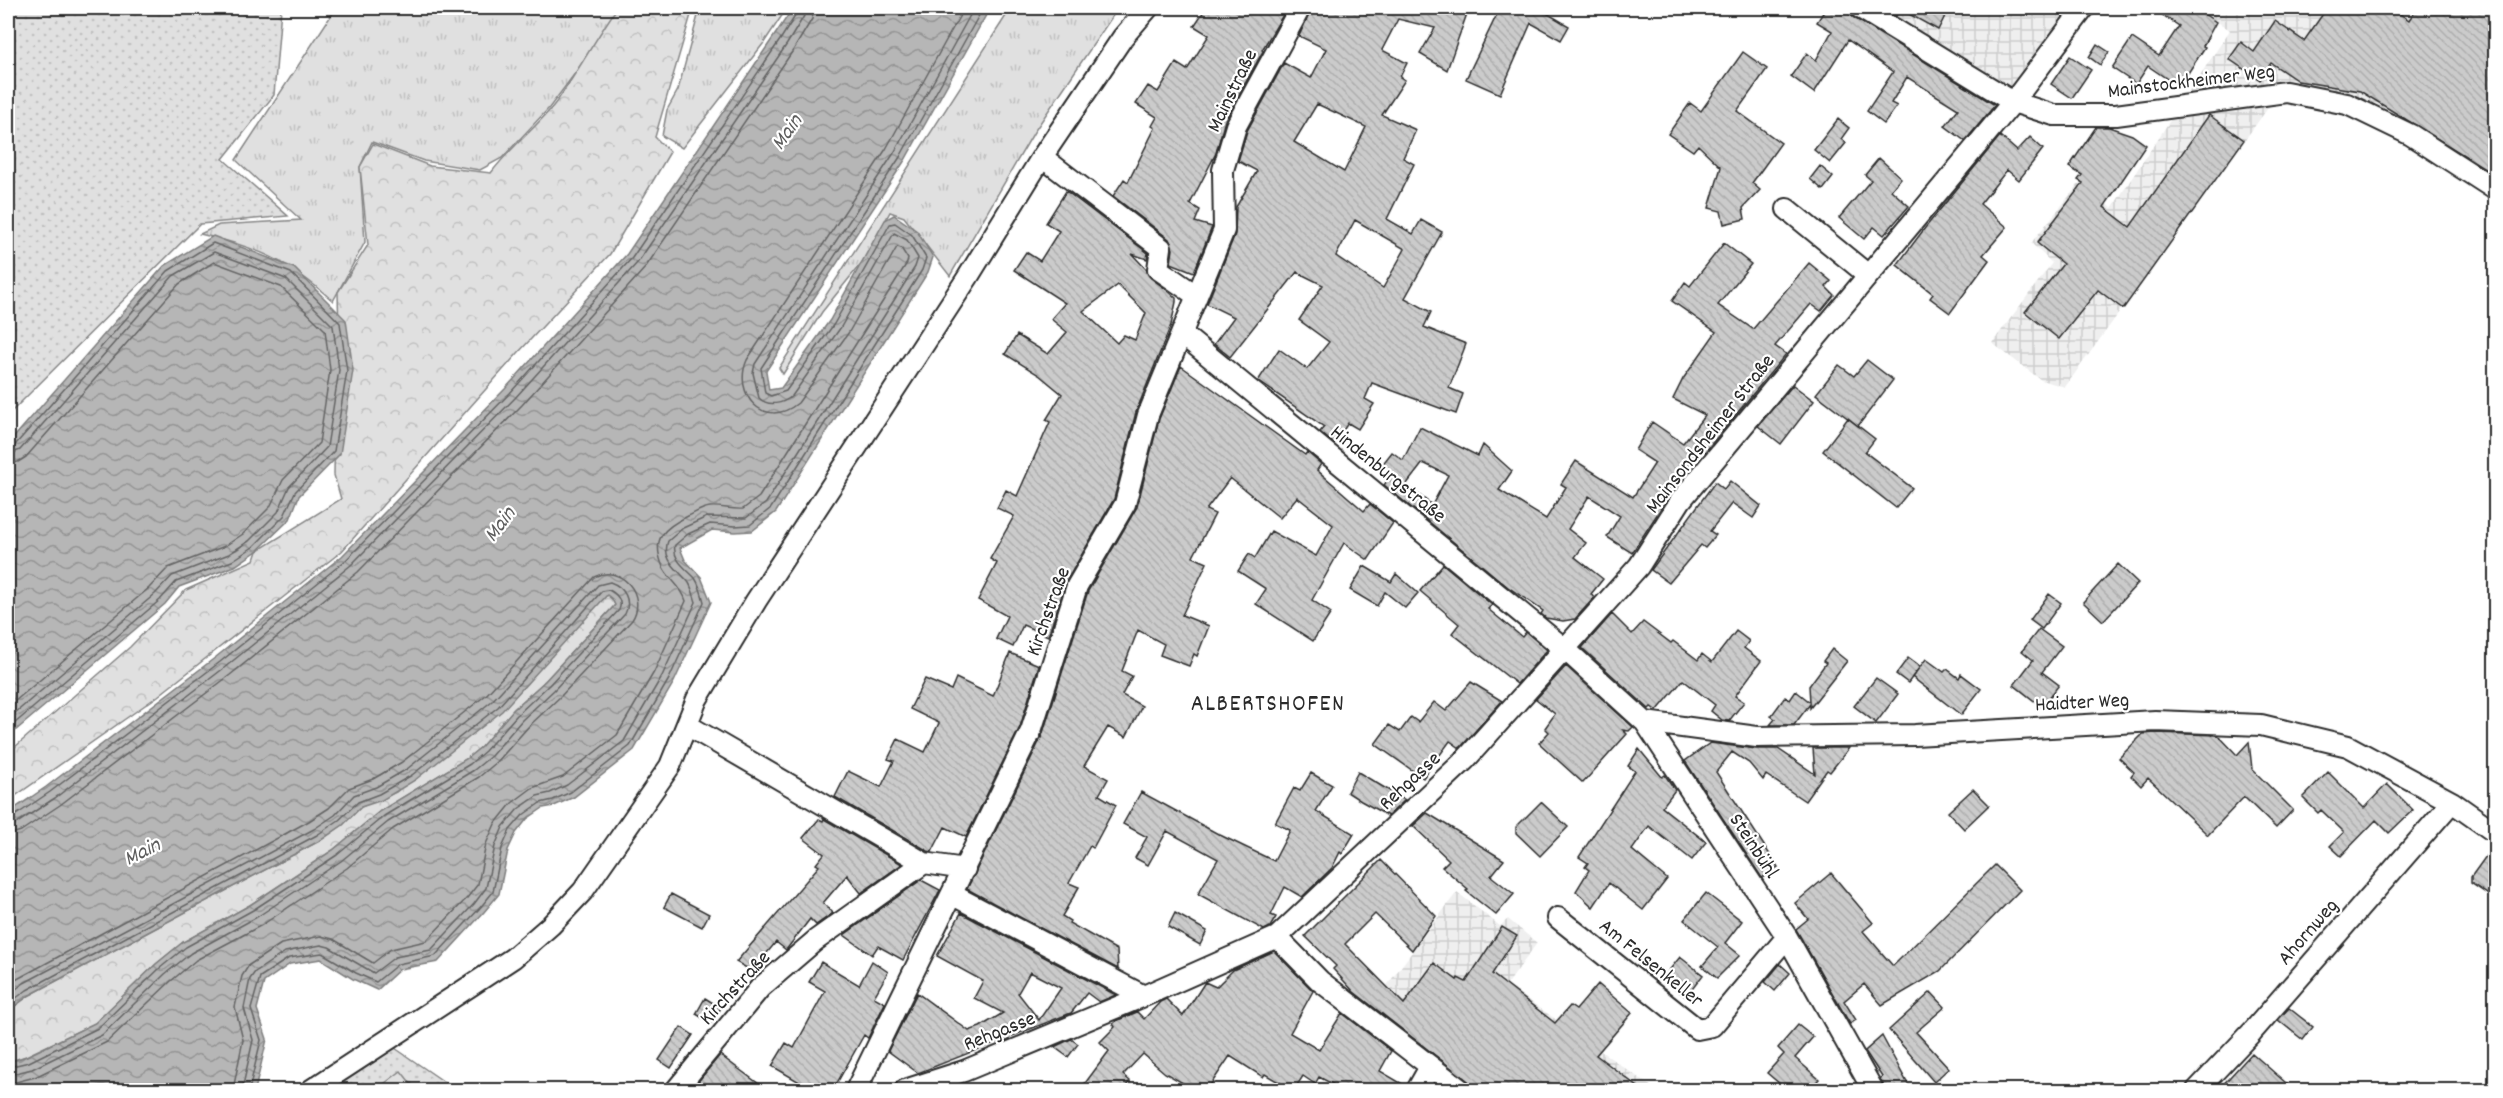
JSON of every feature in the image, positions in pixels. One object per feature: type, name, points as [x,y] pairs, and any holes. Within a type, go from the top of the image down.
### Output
[{"type":"street","points":[[311,1090],[513,958],[551,925],[583,891],[670,766],[697,699],[756,601],[968,277],[1042,157],[1123,37],[1148,8]]},
{"type":"street","name":"Mainstraße","points":[[1182,334],[1224,230],[1223,170],[1236,126],[1300,8]]},
{"type":"street","name":"Mainstockheimer Weg","points":[[1860,8],[2013,102],[2055,115],[2116,115],[2286,92],[2347,104],[2411,135],[2496,190]]},
{"type":"street","name":"Mainsondsheimer Straße","points":[[1566,650],[1639,566],[1681,500],[2013,102],[2084,8]]},
{"type":"street","points":[[1042,157],[1161,248],[1158,269],[1197,296]]},
{"type":"street","points":[[1787,209],[1868,275]]},
{"type":"street","name":"Hindenburgstraße","points":[[1182,334],[1566,650]]},
{"type":"street","name":"Kirchstraße","points":[[856,1090],[1031,731],[1077,586],[1125,504],[1148,415],[1182,334]]},
{"type":"street","name":"Steinbühl","points":[[1566,650],[1645,722],[1787,937],[1873,1090]]},
{"type":"street","name":"Rehgasse","points":[[905,1090],[964,1071],[1144,996],[1277,937],[1465,760],[1566,650]]},
{"type":"street","name":"Haidter Weg","points":[[1645,722],[1757,737],[1915,735],[2155,721],[2261,725],[2348,746],[2452,802],[2496,833]]},
{"type":"street","points":[[687,725],[924,863],[965,869]]},
{"type":"street","name":"Ahornweg","points":[[2197,1090],[2252,1032],[2452,802]]},
{"type":"street","name":"Kirchstraße","points":[[676,1090],[760,988],[816,940],[924,863]]},
{"type":"street","points":[[953,895],[1144,996]]},
{"type":"street","name":"Am Felsenkeller","points":[[1558,918],[1697,1029],[1712,1026],[1787,937]]},
{"type":"street","points":[[1277,937],[1320,981],[1461,1090]]},
{"type":"street","points":[[1417,1090],[1430,1067]]},
{"type":"shaded area","points":[[1852,8],[2093,8],[2016,110]]},
{"type":"shaded area","points":[[2196,8],[2495,8],[2495,181],[2284,86],[2065,387],[2041,380],[1992,343],[2052,263],[2031,243],[2079,184],[2112,208],[2230,30]]},
{"type":"shaded area","points":[[1457,892],[1500,926],[1508,919],[1537,943],[1507,985],[1656,1090],[1422,1090],[1429,1076],[1364,1016]]},
{"type":"green space","points":[[8,8],[281,8],[274,95],[223,159],[288,216],[200,224],[8,415]]},
{"type":"green space","points":[[336,8],[624,8],[549,108],[502,158],[480,170],[424,161],[372,142],[360,167],[365,242],[333,301],[301,275],[272,257],[200,234],[219,225],[301,220],[236,160]]},
{"type":"green space","points":[[617,8],[693,8],[655,137],[670,152],[610,254],[518,353],[342,551],[158,696],[8,801],[8,753],[130,647],[186,590],[254,560],[257,551],[341,499],[334,475],[335,418],[340,379],[338,292],[368,245],[360,167],[373,144],[430,166],[491,173],[557,101]]},
{"type":"green space","points":[[700,8],[787,8],[763,44],[682,148],[662,136],[667,110],[678,90]]},
{"type":"green space","points":[[1011,8],[1118,8],[1034,132],[950,276],[904,217],[890,212],[863,261],[822,312],[783,374],[779,368]]},
{"type":"green space","points":[[607,595],[615,605],[545,681],[513,710],[481,747],[466,759],[380,811],[333,850],[250,905],[183,942],[156,964],[95,1023],[26,1056],[8,1062],[8,1011],[30,995],[321,840],[343,825],[361,807],[396,792],[570,634]]},
{"type":"green space","points":[[389,1044],[456,1090],[322,1090]]},
{"type":"green space","points":[[401,1071],[416,1090],[376,1090]]},
{"type":"water","name":"Main","points":[[793,8],[990,8],[905,160],[766,371],[769,390],[781,388],[830,320],[885,220],[894,215],[917,231],[933,257],[928,272],[776,512],[752,531],[712,530],[680,548],[685,560],[701,577],[711,602],[674,682],[634,750],[574,797],[543,808],[527,819],[516,833],[508,850],[499,894],[438,962],[400,969],[377,990],[353,979],[321,959],[290,964],[264,982],[257,1009],[267,1039],[255,1090],[8,1090],[8,1062],[27,1056],[95,1023],[156,964],[183,942],[250,905],[333,850],[380,811],[466,759],[481,747],[513,710],[545,681],[615,605],[607,595],[502,711],[415,780],[382,800],[361,807],[343,825],[321,840],[30,995],[8,1011],[8,813],[46,787],[216,657],[342,556],[505,389],[627,254]]},
{"type":"water","points":[[213,236],[294,268],[346,320],[353,370],[340,454],[299,496],[290,519],[257,551],[235,566],[179,587],[165,604],[8,737],[8,444],[164,266]]},
{"type":"building","points":[[1206,8],[1271,8],[1283,15],[1225,120],[1216,153],[1190,204],[1200,210],[1195,222],[1212,227],[1194,272],[1171,263],[1173,249],[1169,239],[1113,196],[1124,179],[1128,182],[1155,128],[1152,126],[1157,117],[1136,104],[1148,86],[1158,92],[1176,63],[1187,70],[1209,35],[1194,26]]},
{"type":"building","points":[[1312,8],[1469,8],[1447,70],[1420,54],[1435,28],[1398,19],[1382,50],[1407,63],[1400,77],[1405,80],[1382,115],[1416,130],[1403,158],[1414,164],[1387,219],[1413,234],[1421,220],[1442,232],[1405,298],[1431,312],[1424,327],[1466,344],[1449,388],[1463,394],[1456,414],[1372,383],[1365,399],[1374,404],[1358,429],[1348,423],[1334,444],[1320,432],[1324,427],[1258,381],[1279,349],[1307,369],[1329,342],[1299,320],[1323,285],[1297,272],[1230,357],[1214,344],[1234,317],[1207,304],[1235,234],[1236,207],[1257,171],[1238,161],[1247,131],[1284,63],[1311,78],[1326,49],[1299,36]],"holes":[[[1317,104],[1366,127],[1344,172],[1294,142]],[[1355,220],[1405,249],[1383,288],[1336,256]]]},
{"type":"building","points":[[1500,8],[1538,8],[1569,26],[1561,40],[1531,23],[1500,94],[1466,79]]},
{"type":"building","points":[[1826,8],[1841,8],[1995,105],[1965,141],[1945,126],[1958,109],[1907,77],[1891,103],[1897,106],[1884,124],[1867,111],[1893,72],[1848,40],[1814,93],[1791,76],[1807,53],[1816,60],[1832,31],[1817,22]]},
{"type":"building","points":[[1882,8],[1949,8],[1938,30],[1900,9],[1896,16]]},
{"type":"building","points":[[2152,8],[2195,8],[2216,22],[2203,46],[2205,47],[2179,87],[2148,66],[2136,84],[2112,68],[2132,38],[2159,56],[2179,26]]},
{"type":"building","points":[[2327,8],[2391,8],[2409,20],[2417,8],[2496,8],[2496,175],[2360,91],[2298,81],[2271,63],[2260,80],[2229,59],[2241,42],[2254,52],[2275,21],[2304,41]]},
{"type":"building","points":[[2097,44],[2109,52],[2100,65],[2089,57]]},
{"type":"building","points":[[1743,52],[1767,69],[1737,111],[1781,143],[1752,183],[1760,190],[1743,208],[1745,219],[1724,224],[1721,211],[1709,208],[1721,167],[1698,145],[1693,151],[1668,134],[1690,103],[1701,111]]},
{"type":"building","points":[[2070,56],[2091,70],[2072,98],[2051,84]]},
{"type":"building","points":[[2209,115],[2244,140],[2123,309],[2098,290],[2059,339],[2025,312],[2063,264],[2037,243],[2083,183],[2078,180],[2082,175],[2069,167],[2096,127],[2109,127],[2132,135],[2146,145],[2104,207],[2130,227]]},
{"type":"building","points":[[1838,119],[1849,128],[1841,139],[1846,143],[1830,163],[1814,150]]},
{"type":"building","points":[[2000,136],[2017,151],[2030,137],[2043,149],[2019,180],[2007,170],[1980,204],[2007,227],[1983,255],[1989,260],[1950,313],[1930,298],[1933,294],[1897,265]]},
{"type":"building","points":[[1879,158],[1901,178],[1891,190],[1909,206],[1884,235],[1874,227],[1864,239],[1839,218],[1871,180],[1865,175]]},
{"type":"building","points":[[1820,166],[1833,177],[1823,190],[1810,179]]},
{"type":"building","points":[[1066,191],[1148,253],[1147,259],[1132,254],[1151,278],[1176,298],[1176,302],[1171,325],[1136,412],[1114,499],[1067,580],[1048,636],[1023,625],[1013,647],[996,639],[1007,616],[978,600],[997,563],[990,559],[1014,516],[997,508],[1006,490],[1017,496],[1050,422],[1046,420],[1062,394],[1039,375],[1005,354],[1017,335],[1048,354],[1067,332],[1051,319],[1065,303],[1014,270],[1026,252],[1040,261],[1059,231],[1046,223]],"holes":[[[1118,285],[1146,313],[1135,340],[1124,335],[1117,343],[1083,311]]]},
{"type":"building","points":[[1724,243],[1751,264],[1718,305],[1753,329],[1809,263],[1831,281],[1826,287],[1834,295],[1821,311],[1811,304],[1775,346],[1786,354],[1705,452],[1700,448],[1632,553],[1607,537],[1620,516],[1589,496],[1568,529],[1586,543],[1575,557],[1603,579],[1591,594],[1594,598],[1575,619],[1563,621],[1546,618],[1541,614],[1543,611],[1508,587],[1384,485],[1392,474],[1381,466],[1392,452],[1403,460],[1420,427],[1478,456],[1483,445],[1512,471],[1499,490],[1546,519],[1566,487],[1561,484],[1576,461],[1633,497],[1655,463],[1635,450],[1652,422],[1683,443],[1705,415],[1673,399],[1683,379],[1716,332],[1672,301],[1685,282],[1690,286]],"holes":[[[1423,463],[1448,475],[1432,505],[1406,485]]]},
{"type":"building","points":[[1867,360],[1893,380],[1858,426],[1816,394],[1839,365],[1854,376]]},
{"type":"building","points":[[1181,366],[1305,455],[1307,452],[1321,464],[1317,470],[1364,511],[1370,504],[1393,523],[1368,560],[1344,543],[1312,600],[1331,613],[1313,641],[1256,604],[1266,589],[1238,571],[1249,554],[1255,558],[1271,531],[1316,556],[1333,525],[1297,497],[1280,518],[1230,478],[1206,510],[1215,514],[1193,557],[1207,563],[1182,615],[1209,626],[1197,656],[1194,654],[1189,666],[1160,655],[1164,644],[1138,630],[1122,671],[1132,676],[1122,695],[1142,706],[1126,737],[1108,727],[1084,766],[1108,779],[1099,795],[1116,805],[1093,848],[1090,846],[1069,883],[1079,887],[1062,916],[1070,921],[1069,923],[1117,950],[1118,969],[967,889],[1042,736],[1088,591],[1137,507],[1159,419]]},
{"type":"building","points":[[1793,385],[1814,401],[1781,444],[1758,426]]},
{"type":"building","points":[[1848,418],[1875,439],[1865,452],[1912,488],[1896,508],[1823,451]]},
{"type":"building","points":[[1730,481],[1761,506],[1753,518],[1732,503],[1710,531],[1716,535],[1705,548],[1701,545],[1669,583],[1651,570],[1715,482],[1724,489]]},
{"type":"building","points":[[1443,564],[1492,605],[1488,609],[1522,637],[1526,632],[1547,650],[1517,684],[1452,633],[1459,624],[1420,591]]},
{"type":"building","points":[[2118,564],[2138,583],[2103,621],[2083,602]]},
{"type":"building","points":[[1364,566],[1391,582],[1396,574],[1418,593],[1405,608],[1385,592],[1377,606],[1350,590]]},
{"type":"building","points":[[2049,594],[2061,603],[2042,629],[2030,620]]},
{"type":"building","points":[[1612,614],[1632,634],[1643,622],[1698,660],[1702,654],[1712,662],[1736,631],[1749,641],[1744,648],[1761,661],[1735,696],[1744,702],[1729,721],[1722,720],[1711,711],[1715,705],[1683,680],[1657,711],[1651,707],[1649,709],[1582,648]]},
{"type":"building","points":[[2039,629],[2062,646],[2042,672],[2059,685],[2042,707],[2014,685],[2033,660],[2022,651]]},
{"type":"building","points":[[1832,649],[1847,661],[1810,708],[1810,704],[1794,725],[1770,725],[1775,719],[1771,716],[1785,697],[1790,700],[1796,691],[1810,702],[1809,686],[1826,663],[1823,661]]},
{"type":"building","points":[[1010,653],[1039,665],[1020,727],[966,837],[945,827],[932,852],[928,851],[835,797],[848,771],[881,787],[894,761],[888,759],[898,739],[925,752],[939,723],[910,709],[925,679],[951,690],[956,678],[993,696]]},
{"type":"building","points":[[1908,658],[1920,667],[1908,683],[1896,674]]},
{"type":"building","points":[[1926,659],[1944,672],[1947,669],[1959,678],[1961,674],[1981,689],[1961,715],[1912,677]]},
{"type":"building","points":[[1566,666],[1633,727],[1629,731],[1623,730],[1627,734],[1583,783],[1539,743],[1549,732],[1545,728],[1555,714],[1536,699]]},
{"type":"building","points":[[1876,678],[1898,694],[1876,723],[1854,706]]},
{"type":"building","points":[[1471,682],[1502,701],[1460,748],[1450,741],[1423,778],[1375,744],[1389,725],[1400,732],[1411,717],[1418,722],[1434,702],[1446,711]]},
{"type":"building","points":[[2143,734],[2218,735],[2237,755],[2249,742],[2252,769],[2293,810],[2276,828],[2244,797],[2208,835],[2148,778],[2141,786],[2131,776],[2134,772],[2119,758]]},
{"type":"building","points":[[1710,743],[1756,749],[1778,749],[1815,774],[1813,748],[1849,748],[1830,772],[1827,770],[1805,801],[1766,775],[1763,780],[1749,763],[1732,752],[1716,772],[1778,867],[1762,878],[1685,761]]},
{"type":"building","points":[[1639,749],[1662,777],[1665,775],[1675,790],[1662,807],[1706,842],[1692,860],[1649,826],[1632,850],[1667,879],[1643,910],[1609,883],[1593,907],[1576,891],[1589,870],[1585,867],[1588,863],[1579,857],[1635,771],[1628,766]]},
{"type":"building","points":[[1358,772],[1405,800],[1388,816],[1361,801],[1347,792]]},
{"type":"building","points":[[2328,772],[2364,808],[2387,784],[2413,810],[2389,833],[2376,820],[2341,856],[2330,846],[2344,832],[2321,810],[2318,813],[2303,798]]},
{"type":"building","points":[[1311,773],[1332,785],[1316,811],[1354,834],[1342,854],[1340,852],[1332,868],[1302,897],[1285,887],[1271,915],[1276,917],[1270,927],[1264,930],[1198,894],[1218,859],[1167,831],[1148,865],[1135,858],[1147,837],[1123,824],[1141,792],[1274,861],[1290,830],[1275,823],[1294,788],[1300,791]]},
{"type":"building","points":[[1973,789],[1989,805],[1964,829],[1948,812]]},
{"type":"building","points":[[1541,802],[1568,827],[1540,856],[1516,833],[1516,827]]},
{"type":"building","points":[[1427,813],[1504,860],[1491,876],[1514,894],[1496,915],[1466,891],[1468,889],[1442,867],[1449,860],[1413,826]]},
{"type":"building","points":[[819,819],[823,821],[824,819],[902,864],[861,893],[847,875],[823,903],[833,913],[816,925],[810,919],[786,950],[776,942],[752,971],[736,962],[819,866],[816,864],[824,854],[803,838]]},
{"type":"building","points":[[2496,845],[2496,900],[2471,883],[2471,877]]},
{"type":"building","points":[[1381,860],[1436,916],[1412,950],[1375,914],[1345,944],[1404,1004],[1434,963],[1457,980],[1458,978],[1466,982],[1502,927],[1517,936],[1492,974],[1555,1023],[1570,1006],[1576,1010],[1598,984],[1632,1013],[1596,1055],[1642,1090],[1473,1090],[1468,1081],[1354,992],[1333,969],[1336,966],[1305,936]]},
{"type":"building","points":[[1995,865],[2020,890],[1940,971],[1882,1005],[1864,984],[1844,1001],[1856,1020],[1850,1024],[1796,929],[1808,919],[1795,903],[1831,873],[1873,923],[1863,931],[1893,966]]},
{"type":"building","points":[[921,880],[940,890],[903,960],[878,946],[872,955],[844,935]]},
{"type":"building","points":[[1706,893],[1742,921],[1725,943],[1740,955],[1717,978],[1702,966],[1718,947],[1684,920]]},
{"type":"building","points":[[671,894],[709,914],[702,927],[664,907]]},
{"type":"building","points":[[961,913],[1116,995],[1099,1002],[1087,993],[1071,1013],[918,1073],[888,1051],[917,993],[969,1031],[1003,1013],[974,998],[983,981],[937,956]],"holes":[[[1030,972],[1061,988],[1039,1020],[1018,993]]]},
{"type":"building","points":[[1175,913],[1207,931],[1200,945],[1168,927]]},
{"type":"building","points":[[1274,951],[1313,991],[1290,1033],[1319,1050],[1342,1013],[1391,1051],[1380,1071],[1406,1086],[1405,1090],[1344,1090],[1319,1077],[1315,1084],[1303,1076],[1292,1090],[1265,1074],[1263,1077],[1230,1056],[1207,1090],[1195,1090],[1165,1073],[1143,1054],[1123,1075],[1130,1081],[1123,1090],[1080,1090],[1109,1051],[1100,1042],[1115,1027],[1113,1024],[1116,1021],[1137,1012],[1144,1019],[1160,1002],[1166,999],[1183,1016],[1205,982],[1216,987],[1233,970]]},
{"type":"building","points":[[1680,957],[1703,975],[1686,997],[1663,978]]},
{"type":"building","points":[[872,961],[888,972],[874,997],[885,1003],[868,1038],[864,1035],[833,1090],[813,1090],[772,1066],[786,1043],[794,1048],[825,991],[809,982],[821,962],[859,985]]},
{"type":"building","points":[[1780,964],[1790,973],[1775,991],[1765,982]]},
{"type":"building","points":[[1931,992],[1945,1007],[1916,1032],[1949,1068],[1934,1082],[1889,1030]]},
{"type":"building","points":[[705,998],[721,1008],[711,1023],[696,1014]]},
{"type":"building","points":[[2289,1008],[2313,1027],[2303,1040],[2278,1020]]},
{"type":"building","points":[[1798,1025],[1813,1037],[1795,1058],[1819,1079],[1809,1090],[1787,1090],[1767,1073],[1784,1054],[1778,1048]]},
{"type":"building","points":[[681,1027],[693,1035],[671,1068],[659,1060]]},
{"type":"building","points":[[1882,1036],[1911,1090],[1885,1090],[1880,1079],[1882,1077],[1865,1051]]},
{"type":"building","points":[[1071,1039],[1078,1044],[1068,1057],[1054,1047]]},
{"type":"building","points":[[2252,1053],[2294,1090],[2218,1090]]},
{"type":"building","points":[[720,1055],[767,1090],[691,1090]]},
{"type":"district","name":"ALBERTSHOFEN","points":[[1268,702]]}]
